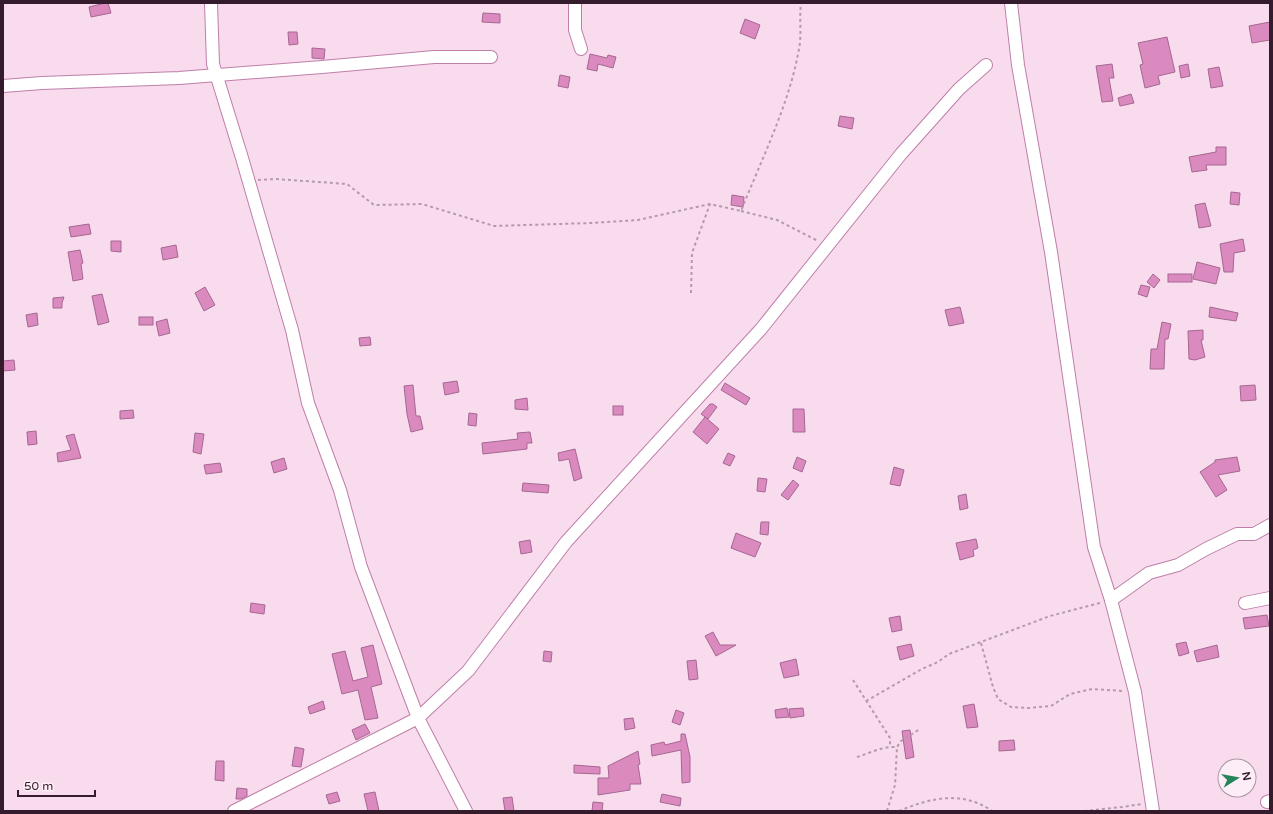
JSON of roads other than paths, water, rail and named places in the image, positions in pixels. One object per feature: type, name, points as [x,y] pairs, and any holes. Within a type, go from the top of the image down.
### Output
[{"type":"street","points":[[211,3],[213,64],[292,330],[308,403],[340,490],[361,567],[418,718],[466,811]]},
{"type":"street","points":[[575,3],[575,30],[581,49]]},
{"type":"street","points":[[1011,3],[1018,65],[1051,252],[1094,547],[1111,600],[1135,692],[1152,806]]},
{"type":"street","points":[[3,86],[42,83],[179,78],[434,57],[491,57]]},
{"type":"street","points":[[234,811],[418,718],[468,671],[566,542],[761,329],[901,154],[958,89],[986,65]]},
{"type":"street","points":[[1111,600],[1149,573],[1178,565],[1237,534],[1254,534],[1270,525]]},
{"type":"street","points":[[1245,603],[1270,598]]}]
